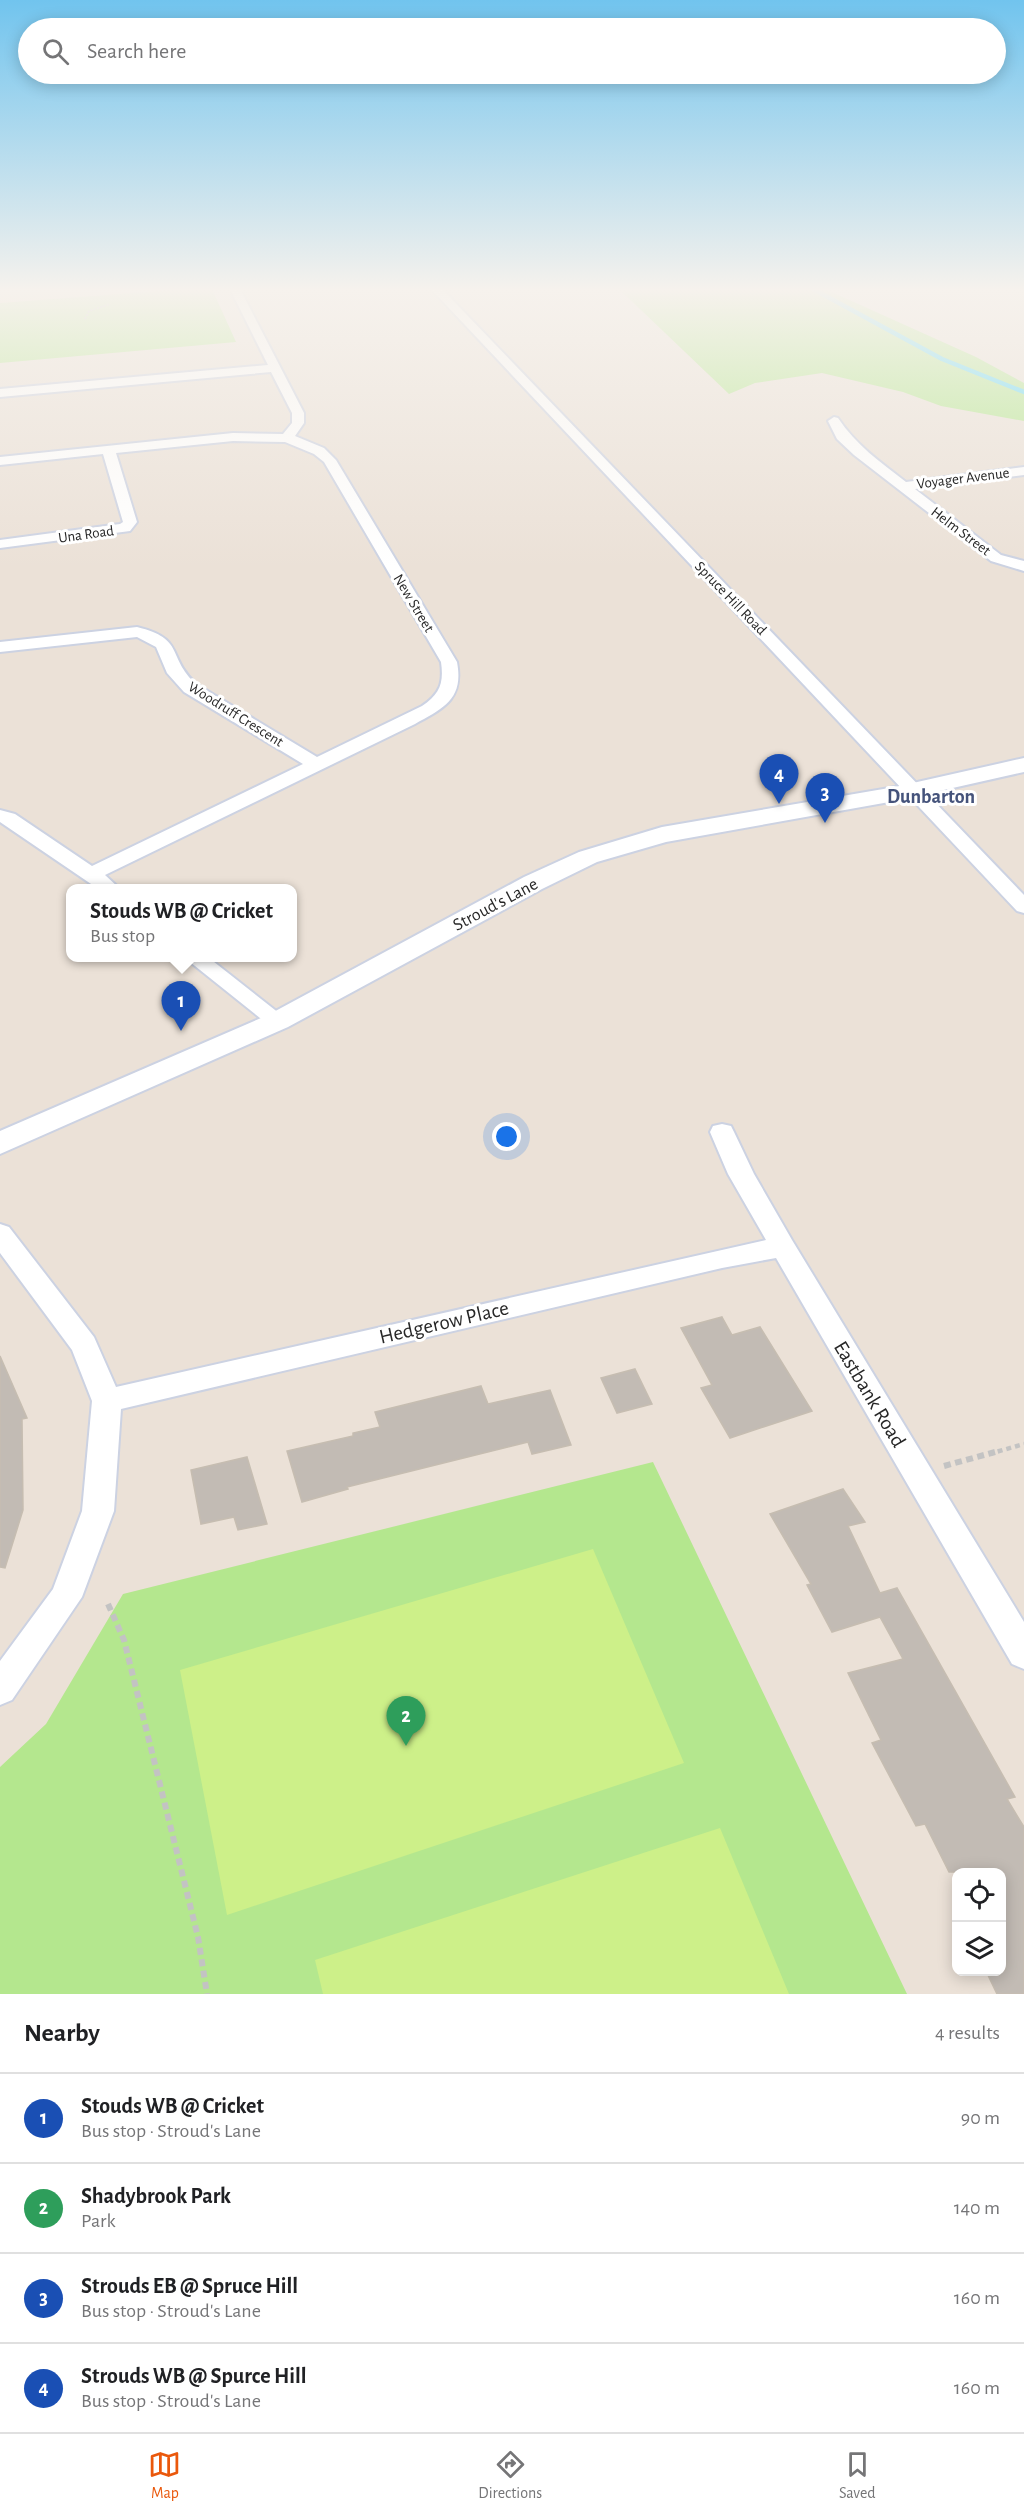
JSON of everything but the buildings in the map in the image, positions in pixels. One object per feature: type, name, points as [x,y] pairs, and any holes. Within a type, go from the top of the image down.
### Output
[{"type":"street","points":[[0,393],[120,382]]},
{"type":"street","points":[[281,382],[298,413],[298,423],[287,438]]},
{"type":"street","name":"Spruce Hill Road","points":[[524,382],[1024,907]]},
{"type":"street","name":"Helm Street","points":[[834,421],[842,436],[996,558],[1024,566]]},
{"type":"street","name":"New Street","points":[[0,461],[233,437],[287,438],[319,451],[329,460],[449,662],[453,676],[444,700],[410,720],[315,764],[92,874]]},
{"type":"street","name":"Una Road","points":[[0,544],[125,528],[130,522],[108,450]]},
{"type":"street","name":"Voyager Avenue","points":[[903,486],[1024,471]]},
{"type":"street","name":"Woodruff Crescent","points":[[0,647],[137,632],[157,637],[168,648],[175,672],[190,688],[315,764]]},
{"type":"street","name":"Stroud's Lane","points":[[0,1143],[278,1021],[533,883],[588,857],[662,835],[911,789],[1024,765]]},
{"type":"street","points":[[0,816],[8,818],[104,884]]},
{"type":"street","points":[[202,962],[278,1021]]},
{"type":"street","name":"Eastbank Road","points":[[722,1132],[741,1174],[783,1247],[1024,1653]]},
{"type":"street","points":[[0,1234],[84,1345],[107,1401],[98,1511],[66,1597],[0,1689]]},
{"type":"street","name":"Hedgerow Place","points":[[107,1401],[722,1258],[783,1247]]},
{"type":"path","points":[[917,1474],[1024,1444]]},
{"type":"path","points":[[108,1604],[124,1640],[198,1937],[207,1994]]},
{"type":"green space","points":[[716,382],[761,382],[755,383],[729,394]]},
{"type":"green space","points":[[861,382],[1022,382],[1024,421],[941,406],[903,392]]},
{"type":"green space","points":[[653,1462],[907,1994],[0,1994],[0,1767],[46,1724],[123,1594]]},
{"type":"green space","points":[[593,1549],[684,1763],[227,1915],[180,1670]]},
{"type":"green space","points":[[720,1828],[789,1994],[323,1994],[315,1960]]},
{"type":"waterway","points":[[999,382],[1024,392]]},
{"type":"place","name":"Strouds WB @ Spurce Hill","points":[[779,804]]},
{"type":"place","name":"Strouds EB @ Spruce Hill","points":[[825,823]]},
{"type":"place","name":"Stouds WB @ Cricket","points":[[181,1031]]},
{"type":"place","name":"Shadybrook Park","points":[[406,1746]]},
{"type":"district","name":"Dunbarton","points":[[931,796]]}]
